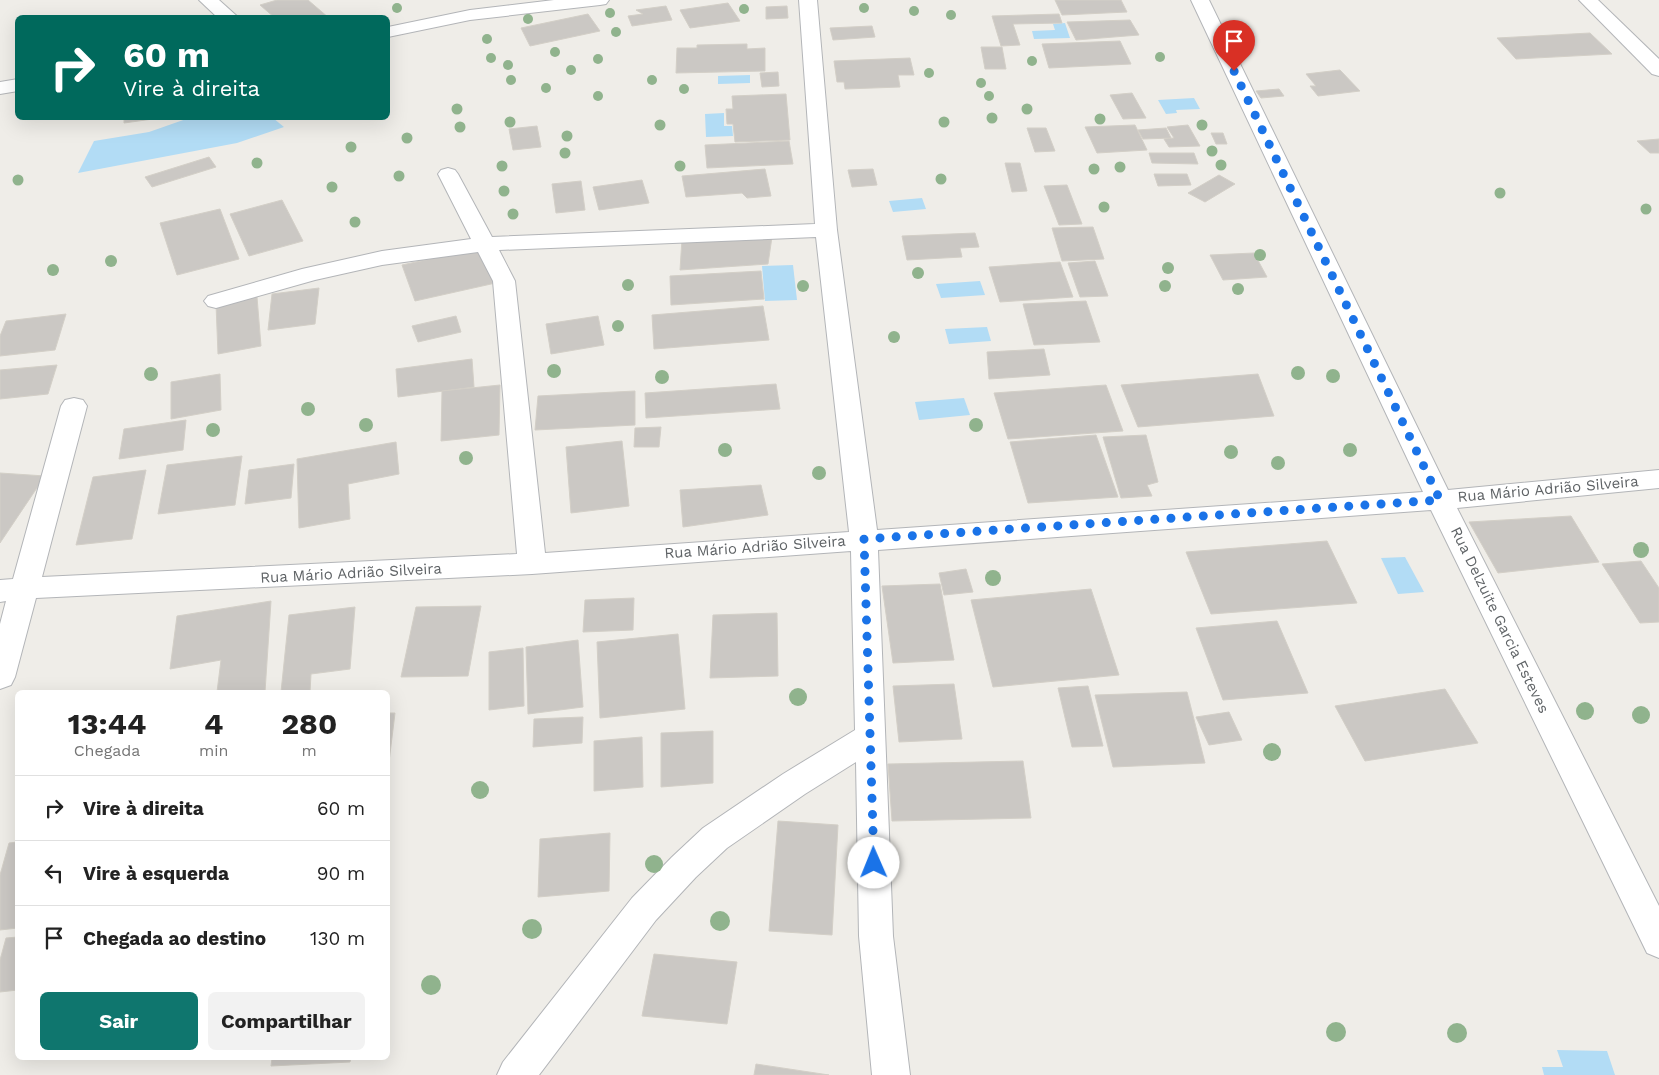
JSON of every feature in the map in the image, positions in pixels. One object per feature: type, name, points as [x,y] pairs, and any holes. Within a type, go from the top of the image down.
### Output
[{"type":"street","points":[[208,0],[226,15]]},
{"type":"street","points":[[390,32],[504,10],[600,0]]},
{"type":"street","points":[[808,0],[826,230],[864,539],[872,736],[876,936],[890,1075]]},
{"type":"street","name":"Rua Delzuite Garcia Esteves","points":[[1200,0],[1440,500],[1659,942]]},
{"type":"street","points":[[1588,0],[1659,70]]},
{"type":"street","points":[[0,88],[15,86]]},
{"type":"street","points":[[448,174],[504,281],[532,564]]},
{"type":"street","points":[[216,301],[310,274],[382,258],[485,244],[826,230]]},
{"type":"street","points":[[0,677],[12,590],[74,406]]},
{"type":"street","name":"Rua Mário Adrião Silveira","points":[[12,590],[532,564],[864,539],[1440,500],[1659,479]]},
{"type":"street","points":[[516,1075],[644,909],[684,867],[715,838],[794,784],[872,736]]},
{"type":"water","points":[[1065,23],[1070,38],[1034,39],[1032,31],[1055,30],[1053,24]]},
{"type":"water","points":[[750,75],[750,83],[718,84],[718,76]]},
{"type":"water","points":[[1194,98],[1200,109],[1176,110],[1177,113],[1166,114],[1158,100]]},
{"type":"water","points":[[724,113],[724,126],[732,126],[733,136],[706,137],[705,114]]},
{"type":"water","points":[[183,120],[275,120],[284,127],[237,143],[78,173],[94,141],[149,132]]},
{"type":"water","points":[[922,198],[926,209],[893,212],[889,201]]},
{"type":"water","points":[[793,265],[797,300],[765,301],[762,266]]},
{"type":"water","points":[[980,281],[985,295],[941,298],[936,284]]},
{"type":"water","points":[[987,327],[991,341],[949,344],[945,329]]},
{"type":"water","points":[[964,398],[970,415],[919,420],[915,402]]},
{"type":"water","points":[[1405,557],[1424,592],[1398,594],[1381,558]]},
{"type":"water","points":[[1557,1050],[1607,1051],[1615,1075],[1544,1075],[1542,1067],[1563,1067]]},
{"type":"building","points":[[277,0],[308,0],[326,15],[272,15],[260,5]]},
{"type":"building","points":[[1055,0],[1121,0],[1127,12],[1062,15]]},
{"type":"building","points":[[728,3],[740,21],[690,28],[680,10]]},
{"type":"building","points":[[666,6],[672,20],[632,26],[628,16],[643,14],[636,10]]},
{"type":"building","points":[[787,6],[788,18],[766,19],[766,7]]},
{"type":"building","points":[[588,14],[600,31],[530,46],[521,28]]},
{"type":"building","points":[[1059,14],[1062,23],[1013,24],[1020,45],[1001,46],[992,16]]},
{"type":"building","points":[[1130,20],[1139,35],[1076,40],[1067,22]]},
{"type":"building","points":[[872,26],[875,37],[833,40],[830,28]]},
{"type":"building","points":[[1590,33],[1612,54],[1516,59],[1497,38]]},
{"type":"building","points":[[1120,41],[1131,64],[1049,68],[1042,44]]},
{"type":"building","points":[[747,44],[747,49],[765,48],[765,71],[676,73],[677,48],[697,48],[697,45]]},
{"type":"building","points":[[981,47],[1002,47],[1006,69],[985,69]]},
{"type":"building","points":[[910,58],[914,75],[898,75],[900,87],[845,89],[844,82],[837,82],[834,61]]},
{"type":"building","points":[[1340,70],[1360,91],[1318,96],[1310,86],[1316,86],[1306,74]]},
{"type":"building","points":[[778,72],[779,86],[762,87],[760,73]]},
{"type":"building","points":[[1279,89],[1284,96],[1261,98],[1256,91]]},
{"type":"building","points":[[1132,93],[1146,118],[1123,119],[1110,95]]},
{"type":"building","points":[[786,94],[790,140],[735,142],[733,124],[727,124],[726,109],[733,109],[732,96]]},
{"type":"building","points":[[124,120],[146,120],[124,123]]},
{"type":"building","points":[[1135,125],[1147,150],[1097,153],[1085,127]]},
{"type":"building","points":[[1188,125],[1200,146],[1169,147],[1164,139],[1174,138],[1167,127]]},
{"type":"building","points":[[537,126],[541,147],[513,150],[509,129]]},
{"type":"building","points":[[1027,128],[1046,128],[1055,151],[1035,152]]},
{"type":"building","points":[[1166,128],[1171,138],[1143,139],[1138,130]]},
{"type":"building","points":[[1211,133],[1223,133],[1227,144],[1216,144]]},
{"type":"building","points":[[1659,139],[1659,153],[1650,153],[1637,141]]},
{"type":"building","points":[[789,141],[793,164],[707,168],[705,145]]},
{"type":"building","points":[[1149,153],[1194,153],[1198,164],[1152,163]]},
{"type":"building","points":[[209,157],[216,167],[152,187],[145,177]]},
{"type":"building","points":[[1005,163],[1020,163],[1027,191],[1012,192]]},
{"type":"building","points":[[765,169],[771,196],[747,198],[742,193],[686,197],[682,176]]},
{"type":"building","points":[[873,169],[877,185],[852,187],[848,170]]},
{"type":"building","points":[[1154,174],[1187,174],[1191,185],[1158,186]]},
{"type":"building","points":[[1219,175],[1235,184],[1205,202],[1188,193]]},
{"type":"building","points":[[642,180],[649,203],[599,210],[593,187]]},
{"type":"building","points":[[581,181],[585,210],[556,213],[552,184]]},
{"type":"building","points":[[1067,185],[1082,224],[1059,225],[1044,186]]},
{"type":"building","points":[[282,200],[303,241],[249,256],[230,214]]},
{"type":"building","points":[[220,209],[239,259],[177,275],[160,223]]},
{"type":"building","points":[[1093,227],[1104,259],[1062,261],[1052,228]]},
{"type":"building","points":[[975,233],[979,247],[960,248],[962,257],[907,260],[902,236]]},
{"type":"building","points":[[772,237],[768,264],[680,270],[682,239]]},
{"type":"building","points":[[485,247],[500,282],[415,301],[402,265]]},
{"type":"building","points":[[1254,253],[1267,277],[1223,280],[1210,255]]},
{"type":"building","points":[[1095,261],[1108,296],[1080,297],[1068,263]]},
{"type":"building","points":[[1060,262],[1073,297],[1000,302],[989,267]]},
{"type":"building","points":[[761,271],[764,299],[671,305],[670,276]]},
{"type":"building","points":[[319,288],[315,324],[268,330],[272,294]]},
{"type":"building","points":[[257,297],[261,346],[218,354],[216,304]]},
{"type":"building","points":[[1086,301],[1100,342],[1034,345],[1023,304]]},
{"type":"building","points":[[763,306],[769,340],[654,349],[652,315]]},
{"type":"building","points":[[66,314],[55,350],[0,356],[0,336],[6,321]]},
{"type":"building","points":[[456,316],[461,332],[418,342],[412,326]]},
{"type":"building","points":[[598,316],[604,345],[551,354],[546,324]]},
{"type":"building","points":[[1044,349],[1050,375],[989,379],[987,352]]},
{"type":"building","points":[[472,359],[474,387],[398,397],[396,369]]},
{"type":"building","points":[[57,365],[48,394],[0,399],[0,370]]},
{"type":"building","points":[[220,374],[221,410],[171,419],[171,382]]},
{"type":"building","points":[[1258,374],[1274,416],[1138,427],[1121,385]]},
{"type":"building","points":[[776,384],[780,409],[646,418],[645,393]]},
{"type":"building","points":[[500,385],[499,435],[441,441],[442,391]]},
{"type":"building","points":[[1106,385],[1123,431],[1008,439],[994,393]]},
{"type":"building","points":[[635,391],[635,425],[535,430],[538,396]]},
{"type":"building","points":[[186,420],[183,450],[119,459],[124,429]]},
{"type":"building","points":[[661,427],[659,447],[634,447],[635,428]]},
{"type":"building","points":[[1096,435],[1118,497],[1028,503],[1010,442]]},
{"type":"building","points":[[1146,435],[1158,482],[1147,485],[1152,496],[1121,498],[1103,437]]},
{"type":"building","points":[[622,441],[629,506],[571,513],[566,447]]},
{"type":"building","points":[[396,442],[399,474],[348,484],[350,519],[299,528],[297,459]]},
{"type":"building","points":[[242,456],[235,505],[158,514],[167,465]]},
{"type":"building","points":[[294,464],[291,498],[245,504],[249,470]]},
{"type":"building","points":[[146,470],[132,539],[76,545],[93,477]]},
{"type":"building","points":[[0,473],[45,476],[0,543]]},
{"type":"building","points":[[761,485],[768,515],[683,527],[680,490]]},
{"type":"building","points":[[1571,516],[1599,562],[1498,573],[1469,522]]},
{"type":"building","points":[[1327,541],[1357,603],[1211,614],[1186,552]]},
{"type":"building","points":[[1641,561],[1659,588],[1659,622],[1640,623],[1602,564]]},
{"type":"building","points":[[966,569],[973,592],[944,595],[939,573]]},
{"type":"building","points":[[940,584],[954,660],[893,663],[882,586]]},
{"type":"building","points":[[1091,589],[1119,675],[993,687],[971,600]]},
{"type":"building","points":[[634,598],[633,630],[583,632],[585,600]]},
{"type":"building","points":[[271,601],[265,690],[217,690],[221,660],[170,669],[177,616]]},
{"type":"building","points":[[481,606],[468,676],[401,677],[416,607]]},
{"type":"building","points":[[355,607],[350,669],[311,674],[310,690],[281,690],[289,615]]},
{"type":"building","points":[[777,613],[778,676],[710,678],[713,615]]},
{"type":"building","points":[[1277,621],[1308,693],[1223,700],[1196,628]]},
{"type":"building","points":[[678,634],[685,709],[600,718],[597,642]]},
{"type":"building","points":[[578,640],[583,707],[528,714],[526,647]]},
{"type":"building","points":[[523,648],[524,706],[489,710],[489,652]]},
{"type":"building","points":[[954,684],[962,739],[899,742],[893,686]]},
{"type":"building","points":[[1088,686],[1103,746],[1072,747],[1058,688]]},
{"type":"building","points":[[1445,689],[1478,743],[1365,761],[1335,706]]},
{"type":"building","points":[[1187,692],[1205,763],[1113,767],[1095,695]]},
{"type":"building","points":[[1229,712],[1242,740],[1209,745],[1196,717]]},
{"type":"building","points":[[390,713],[395,713],[390,754]]},
{"type":"building","points":[[583,717],[582,743],[533,747],[534,719]]},
{"type":"building","points":[[713,731],[713,783],[661,787],[661,733]]},
{"type":"building","points":[[642,737],[643,787],[594,791],[594,741]]},
{"type":"building","points":[[1023,761],[1031,818],[892,821],[888,764]]},
{"type":"building","points":[[778,821],[838,825],[832,935],[769,931]]},
{"type":"building","points":[[610,833],[609,891],[538,897],[540,839]]},
{"type":"building","points":[[15,842],[15,928],[0,930],[0,875],[9,843]]},
{"type":"building","points":[[15,937],[15,990],[0,992],[0,960],[6,938]]},
{"type":"building","points":[[654,954],[737,962],[727,1024],[642,1016]]},
{"type":"building","points":[[272,1060],[350,1060],[350,1062],[271,1066]]},
{"type":"building","points":[[756,1064],[829,1075],[754,1075]]},
{"type":"route","points":[[874,863],[872,736],[864,539],[1440,500],[1234,71]]}]
